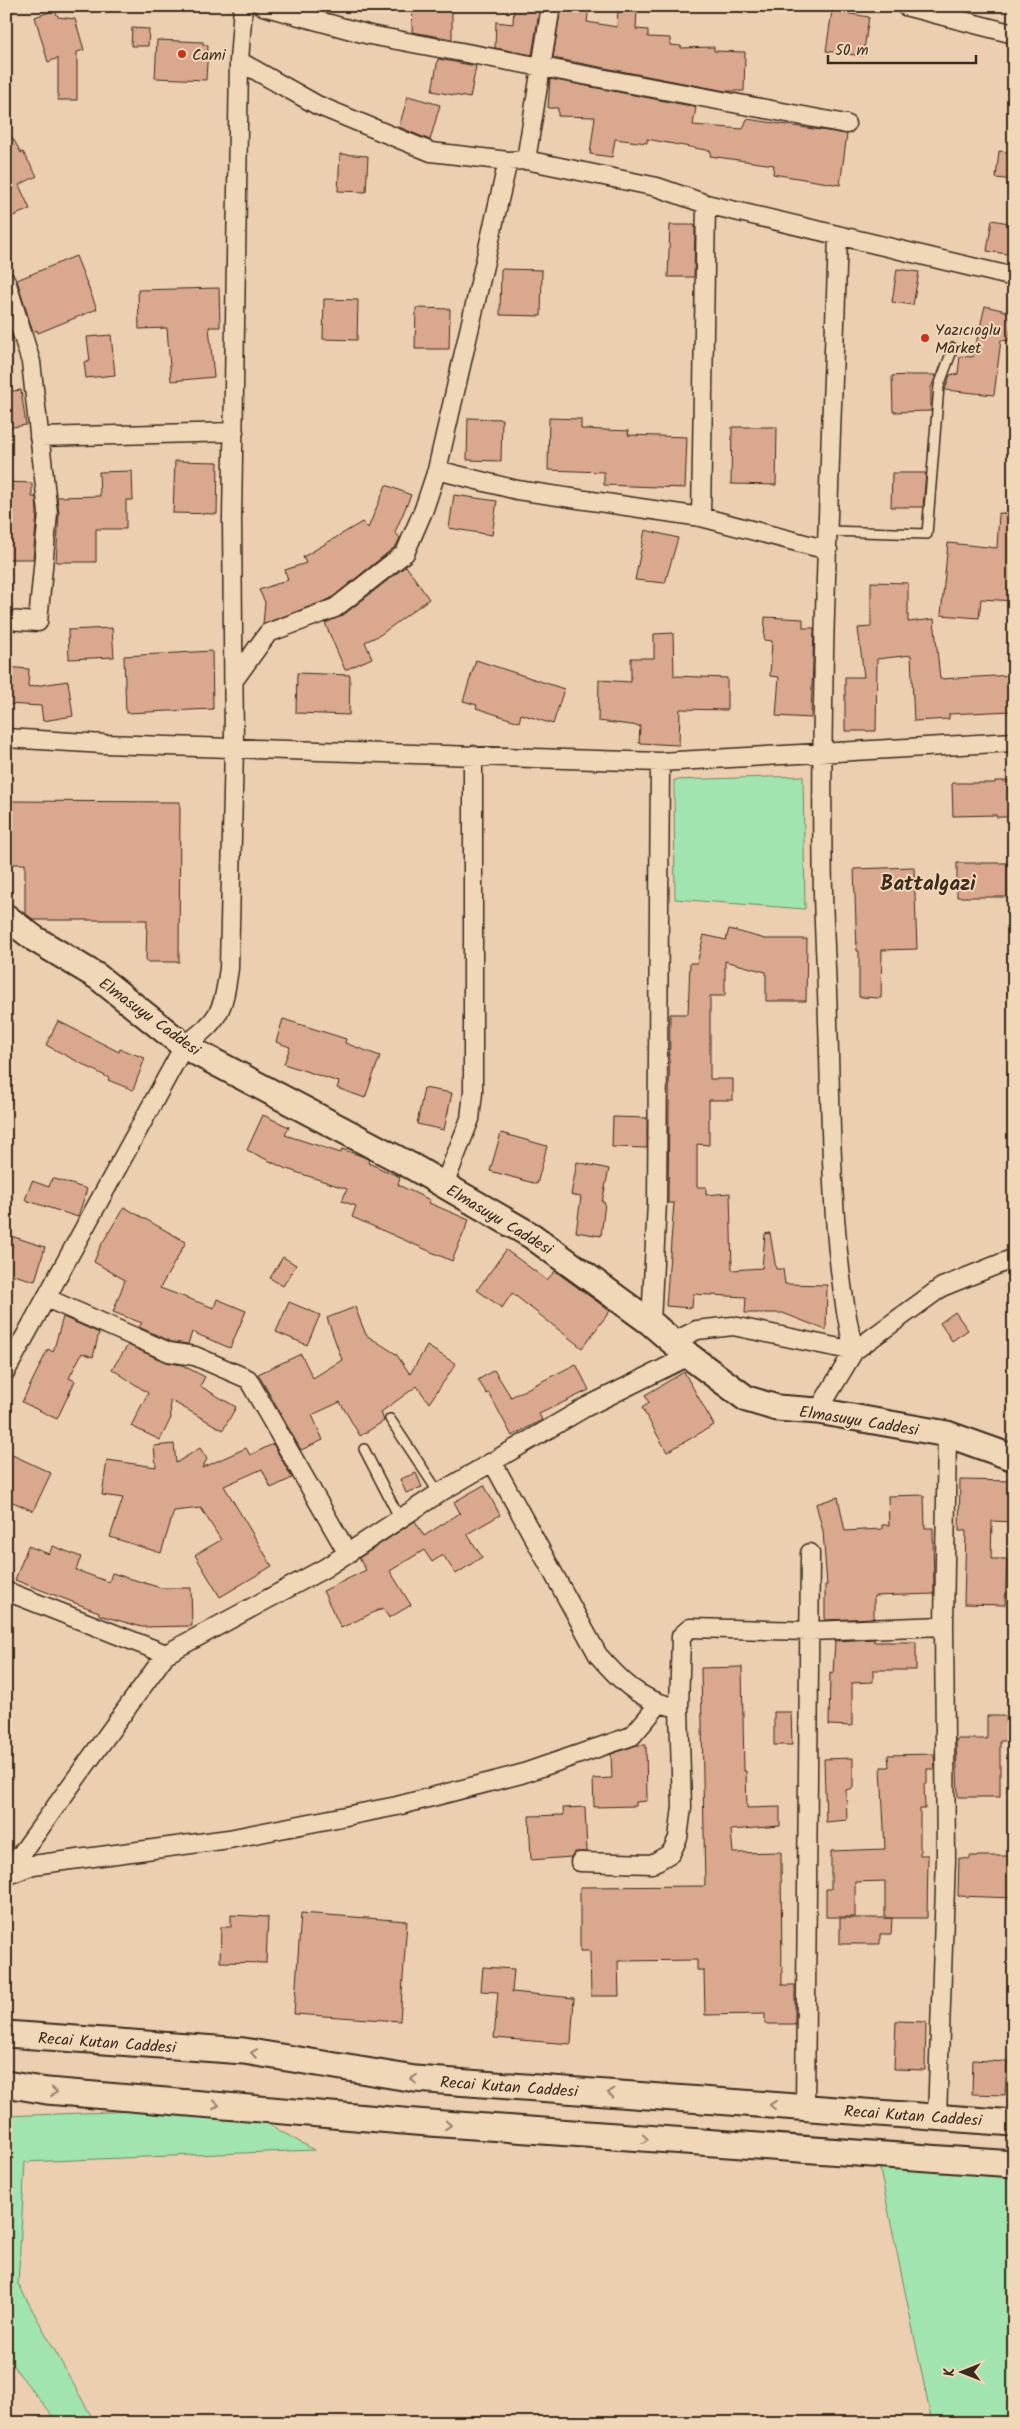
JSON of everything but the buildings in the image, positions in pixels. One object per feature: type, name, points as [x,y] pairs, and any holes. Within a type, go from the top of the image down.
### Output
[{"type":"main road","name":"Elmasuyu Caddesi","points":[[6,917],[35,939],[98,977],[184,1046],[444,1185],[532,1236],[651,1323],[681,1349],[747,1399],[777,1408],[818,1411],[947,1434],[1014,1458]]},
{"type":"main road","name":"Recai Kutan Caddesi","points":[[6,2034],[244,2051],[415,2079],[1014,2123]]},
{"type":"main road","points":[[6,2084],[47,2091],[405,2122],[1014,2164]]},
{"type":"street","points":[[6,1371],[184,1046],[217,1018],[225,998],[228,968],[234,747],[232,520],[239,60],[243,6]]},
{"type":"street","points":[[263,6],[370,35],[846,124]]},
{"type":"street","points":[[526,160],[551,6]]},
{"type":"street","points":[[907,6],[1014,34]]},
{"type":"street","points":[[239,60],[318,105],[431,152],[508,162],[526,160],[657,188],[706,204],[838,237],[1014,277]]},
{"type":"street","points":[[234,680],[268,633],[335,608],[406,553],[424,509],[436,470],[508,162]]},
{"type":"street","points":[[701,517],[706,204]]},
{"type":"street","points":[[838,237],[828,531],[823,753],[823,893],[834,1187],[844,1307],[854,1351]]},
{"type":"street","points":[[6,281],[31,362],[48,513],[38,622],[6,620]]},
{"type":"street","points":[[40,437],[234,432]]},
{"type":"street","points":[[436,470],[517,490],[701,517],[828,550]]},
{"type":"street","points":[[6,738],[104,744],[660,762],[1014,742]]},
{"type":"street","points":[[444,1185],[470,1119],[474,1092],[473,755]]},
{"type":"street","points":[[651,1323],[657,1202],[660,762]]},
{"type":"street","points":[[818,1411],[854,1351],[942,1287],[1014,1258]]},
{"type":"street","points":[[46,1298],[169,1352],[195,1356],[248,1379],[348,1554]]},
{"type":"street","points":[[6,1876],[166,1654],[348,1554],[440,1493],[681,1349],[697,1330],[733,1326],[854,1351]]},
{"type":"street","points":[[937,2117],[946,1859],[944,1626],[947,1434]]},
{"type":"street","points":[[493,1463],[598,1655],[617,1677],[638,1694],[659,1704],[679,1708]]},
{"type":"street","points":[[805,2107],[810,1553]]},
{"type":"street","points":[[6,1591],[166,1654]]},
{"type":"street","points":[[580,1862],[652,1864],[671,1853],[678,1838],[682,1807],[679,1708],[681,1636],[690,1628],[810,1631],[944,1626]]},
{"type":"street","points":[[6,1876],[33,1865],[229,1839],[397,1806],[521,1774],[632,1736],[659,1704]]},
{"type":"lane","points":[[828,531],[927,534],[939,386],[953,348]]},
{"type":"lane","points":[[390,1419],[440,1493]]},
{"type":"lane","points":[[364,1449],[400,1519]]},
{"type":"green space","points":[[803,776],[805,909],[675,899],[674,780]]},
{"type":"green space","points":[[238,2107],[314,2150],[25,2162],[18,2284],[95,2423],[58,2423],[10,2362],[6,2344],[6,2116]]},
{"type":"green space","points":[[877,2155],[1014,2178],[1014,2423],[932,2423]]},
{"type":"place","name":"Cami","points":[[182,54]]},
{"type":"place","name":"Yazıcıoglu Market","points":[[925,338]]},
{"type":"district","name":"Battalgazi","points":[[928,883]]}]
